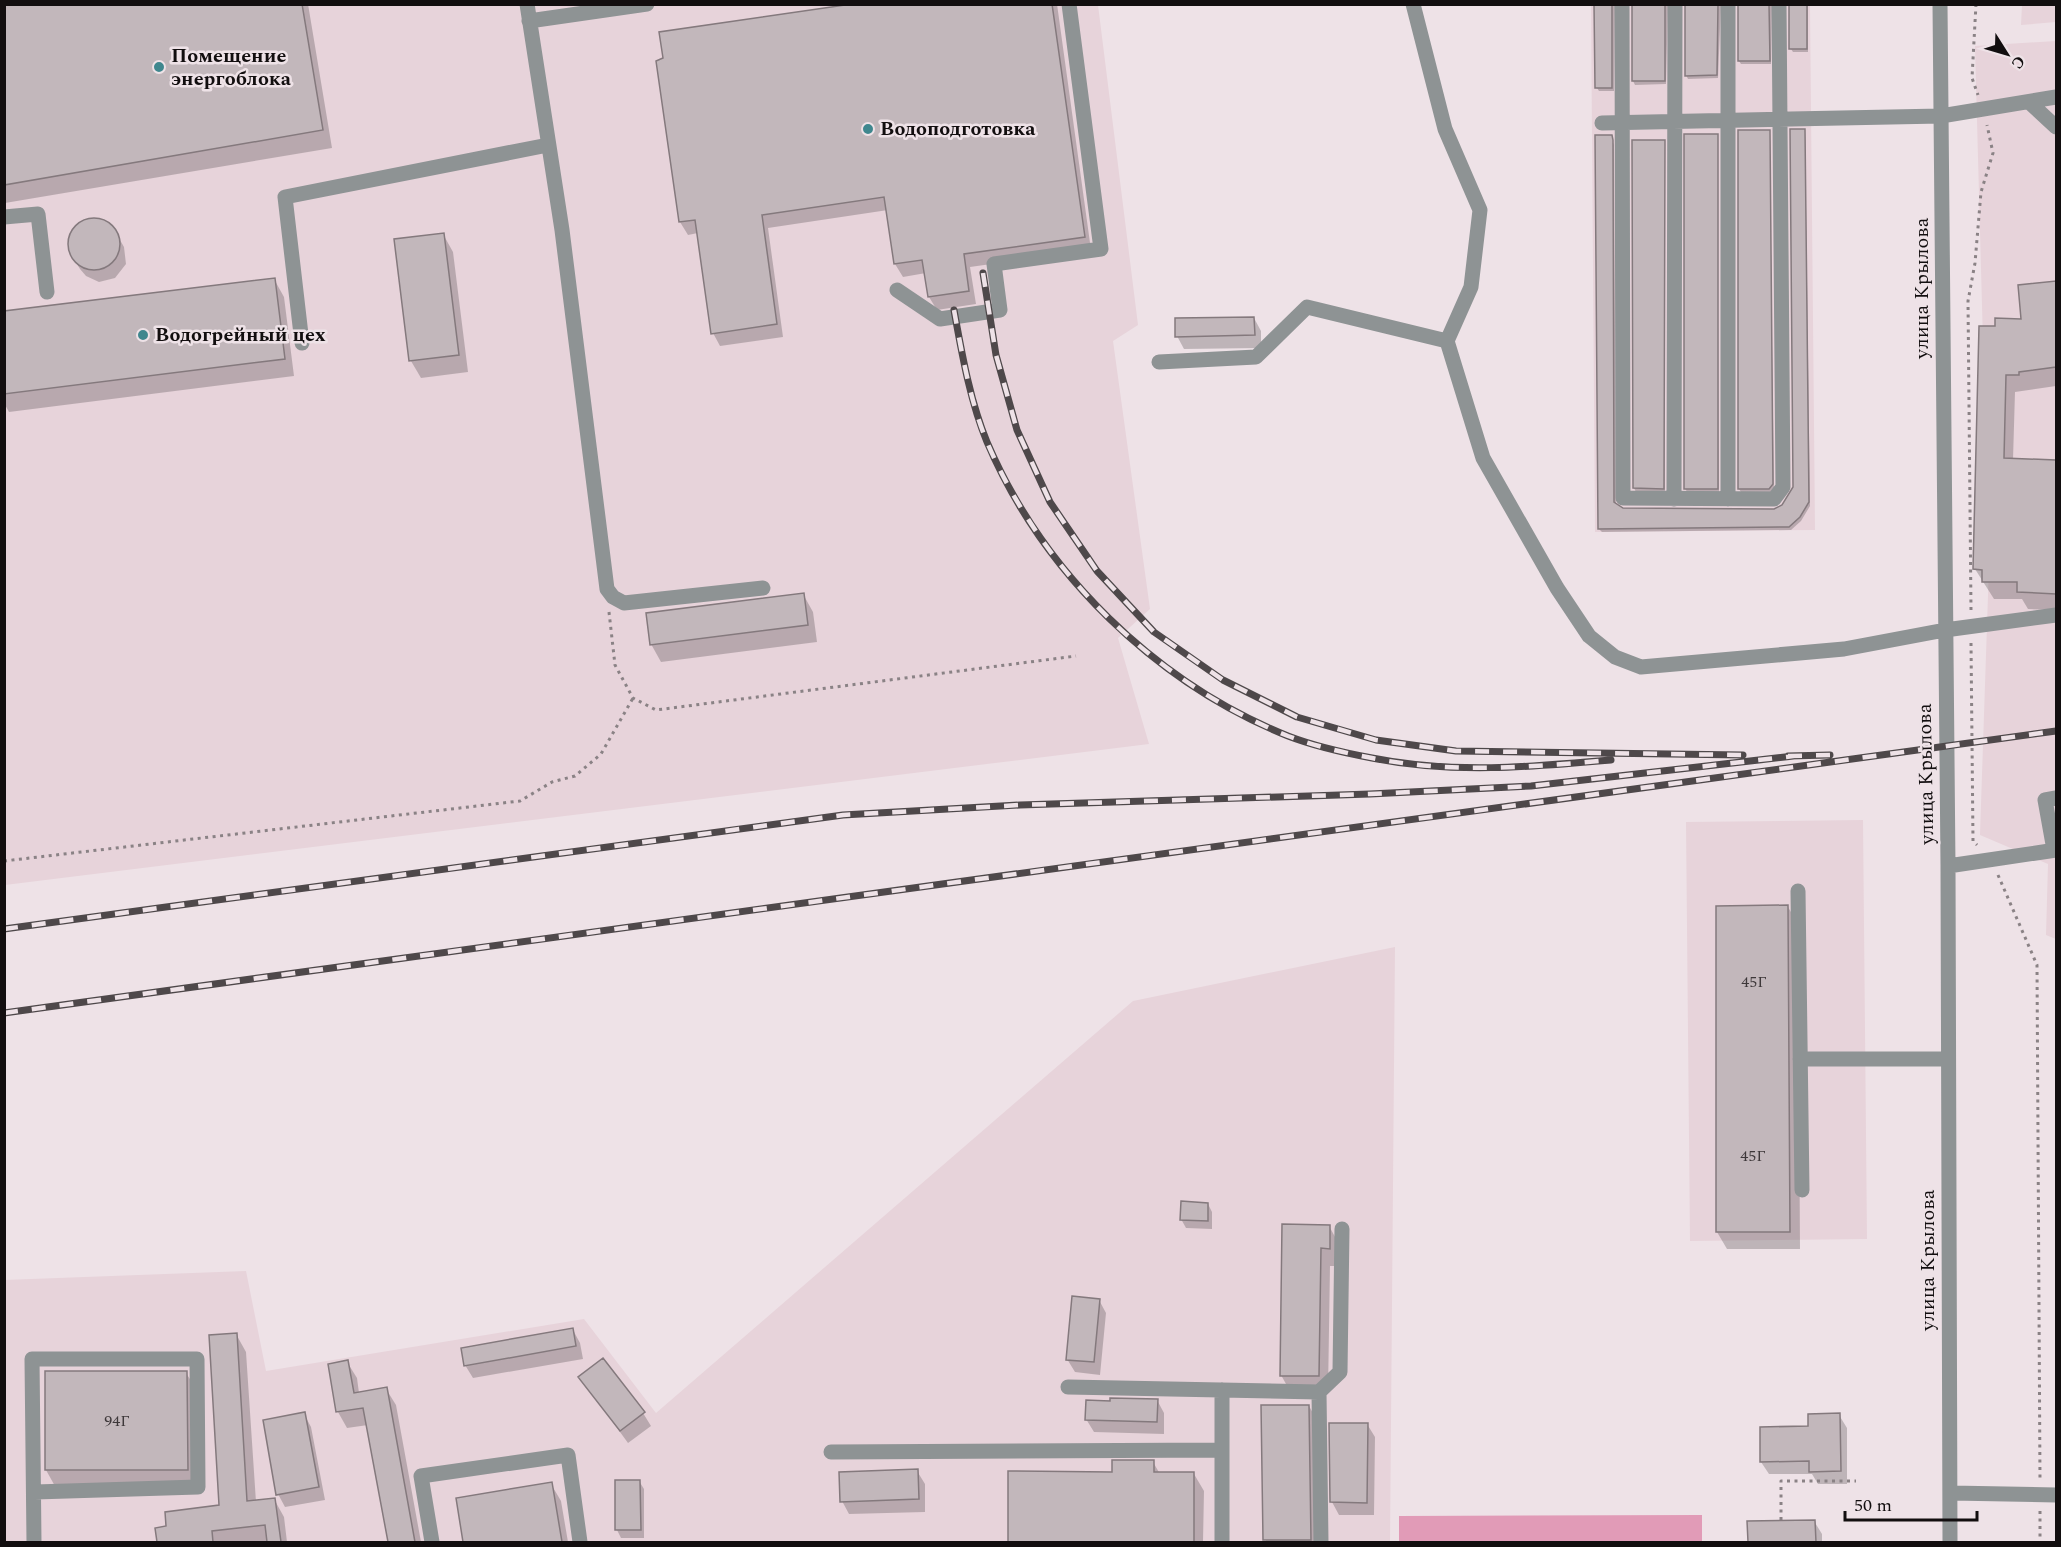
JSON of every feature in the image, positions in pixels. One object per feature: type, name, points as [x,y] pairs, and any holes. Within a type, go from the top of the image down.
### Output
[{"type":"street","points":[[526,4],[562,230],[607,589],[613,597],[624,603],[763,588]]},
{"type":"street","points":[[529,21],[647,4]]},
{"type":"street","points":[[897,290],[940,319],[1000,310],[994,264],[1101,249],[1069,4]]},
{"type":"street","points":[[1413,4],[1445,129],[1480,210],[1471,287],[1447,341],[1483,458],[1557,588],[1589,636],[1615,657],[1641,667],[1718,662],[1844,649],[1945,630],[2056,615]]},
{"type":"street","points":[[1622,4],[1623,498],[1774,500],[1783,487],[1779,4]]},
{"type":"street","points":[[1674,499],[1675,4]]},
{"type":"street","points":[[1728,4],[1728,499]]},
{"type":"street","name":"улица Крылова","points":[[1940,4],[1948,866],[1950,1542]]},
{"type":"street","points":[[1602,123],[1941,116],[2056,97]]},
{"type":"street","points":[[2029,102],[2056,127]]},
{"type":"street","points":[[302,342],[285,197],[548,145]]},
{"type":"street","points":[[4,217],[38,214],[47,292]]},
{"type":"street","points":[[1159,362],[1256,357],[1307,307],[1447,341]]},
{"type":"street","points":[[1948,866],[2055,850],[2045,800],[2056,798]]},
{"type":"street","points":[[1798,891],[1802,1190]]},
{"type":"street","points":[[1800,1059],[1948,1059]]},
{"type":"street","points":[[1068,1387],[1318,1392],[1340,1372],[1342,1229]]},
{"type":"street","points":[[34,1492],[198,1487],[197,1359],[32,1359],[34,1542]]},
{"type":"street","points":[[1222,1390],[1222,1542]]},
{"type":"street","points":[[1318,1392],[1321,1542]]},
{"type":"street","points":[[831,1452],[1222,1450]]},
{"type":"street","points":[[432,1542],[421,1476],[567,1455],[580,1542]]},
{"type":"street","points":[[1951,1493],[2056,1495]]},
{"type":"path","points":[[1976,4],[1972,78],[1983,109],[1993,153],[1981,192],[1975,263],[1968,301],[1973,841],[1991,860],[2037,964],[2040,1542]]},
{"type":"path","points":[[607,589],[615,665],[633,698],[656,710],[1076,656]]},
{"type":"path","points":[[4,861],[520,801],[552,782],[575,776],[601,754],[633,698]]},
{"type":"path","points":[[1781,1520],[1781,1481],[1856,1481]]},
{"type":"shaded area","points":[[4,5],[1098,5],[1138,325],[1113,341],[1150,609],[1118,638],[1149,744],[5,885]]},
{"type":"shaded area","points":[[1591,5],[1810,5],[1815,530],[1595,532]]},
{"type":"shaded area","points":[[2022,5],[2056,5],[2056,22],[2021,25]]},
{"type":"shaded area","points":[[2056,41],[2056,939],[2046,935],[2048,864],[1980,835],[1989,565],[1975,46]]},
{"type":"shaded area","points":[[1863,820],[1867,1239],[1690,1241],[1686,822]]},
{"type":"shaded area","points":[[1395,947],[1390,1542],[5,1542],[4,1280],[246,1271],[266,1371],[584,1319],[656,1413],[1133,1001]]},
{"type":"shaded area","points":[[1702,1515],[1702,1542],[1399,1542],[1399,1516]]},
{"type":"building","name":"Помещение энергоблока","points":[[4,4],[302,4],[323,130],[4,185]]},
{"type":"building","name":"Водоподготовка","points":[[852,4],[1052,4],[1085,237],[964,254],[969,291],[928,297],[922,260],[894,264],[884,197],[762,215],[777,324],[711,334],[695,220],[679,222],[656,61],[663,58],[659,32]]},
{"type":"building","points":[[1594,4],[1612,4],[1612,88],[1595,88]]},
{"type":"building","points":[[1632,4],[1665,4],[1665,81],[1632,81]]},
{"type":"building","points":[[1685,4],[1718,4],[1717,75],[1685,76]]},
{"type":"building","points":[[1738,4],[1769,4],[1770,61],[1738,61]]},
{"type":"building","points":[[1789,4],[1807,4],[1807,49],[1789,49]]},
{"type":"building","points":[[1790,129],[1805,129],[1809,502],[1800,517],[1789,527],[1598,529],[1595,135],[1612,135],[1613,140],[1614,502],[1623,508],[1774,509],[1782,505],[1793,487]]},
{"type":"building","points":[[1738,130],[1770,130],[1773,484],[1769,489],[1738,489]]},
{"type":"building","points":[[1684,134],[1718,134],[1718,489],[1684,489]]},
{"type":"building","points":[[1632,140],[1665,140],[1664,489],[1633,488]]},
{"type":"building","points":[[94,218],[108,222],[116,230],[120,244],[116,258],[108,266],[94,270],[80,266],[72,258],[68,244],[72,230],[80,222]]},
{"type":"building","points":[[444,233],[459,355],[409,361],[394,239]]},
{"type":"building","name":"Водогрейный цех","points":[[275,278],[285,359],[4,394],[4,311]]},
{"type":"building","points":[[2056,281],[2056,367],[2019,372],[2019,375],[2006,375],[2004,458],[2056,460],[2056,594],[2017,592],[2017,582],[1982,582],[1982,570],[1973,569],[1979,326],[1995,326],[1995,318],[2021,319],[2018,285]]},
{"type":"building","points":[[1254,317],[1255,335],[1175,337],[1175,318]]},
{"type":"building","points":[[804,593],[808,625],[650,645],[646,613]]},
{"type":"building","points":[[1788,905],[1790,1232],[1716,1232],[1716,906]]},
{"type":"building","points":[[1181,1201],[1208,1203],[1208,1221],[1180,1220]]},
{"type":"building","points":[[1282,1224],[1330,1225],[1330,1249],[1321,1248],[1319,1376],[1280,1376]]},
{"type":"building","points":[[1072,1296],[1100,1299],[1094,1362],[1066,1360]]},
{"type":"building","points":[[573,1328],[576,1346],[464,1366],[461,1348]]},
{"type":"building","points":[[237,1333],[247,1501],[275,1498],[281,1542],[267,1542],[265,1525],[212,1531],[213,1542],[157,1542],[155,1528],[166,1526],[165,1512],[219,1505],[209,1335]]},
{"type":"building","points":[[603,1358],[645,1412],[620,1431],[578,1377]]},
{"type":"building","points":[[348,1360],[354,1393],[387,1387],[415,1542],[388,1542],[363,1408],[336,1412],[328,1364]]},
{"type":"building","points":[[45,1371],[187,1371],[188,1470],[45,1470]]},
{"type":"building","points":[[1110,1398],[1158,1399],[1157,1422],[1085,1420],[1086,1400],[1110,1401]]},
{"type":"building","points":[[1261,1405],[1309,1405],[1311,1540],[1263,1540]]},
{"type":"building","points":[[305,1412],[319,1487],[276,1495],[263,1420]]},
{"type":"building","points":[[1840,1413],[1841,1471],[1809,1472],[1809,1461],[1760,1462],[1760,1427],[1808,1426],[1808,1414]]},
{"type":"building","points":[[1329,1423],[1368,1423],[1367,1503],[1330,1502]]},
{"type":"building","points":[[1112,1460],[1154,1460],[1154,1472],[1194,1472],[1194,1542],[1008,1542],[1008,1471],[1112,1472]]},
{"type":"building","points":[[918,1469],[919,1499],[840,1502],[839,1472]]},
{"type":"building","points":[[615,1480],[640,1480],[641,1530],[615,1530]]},
{"type":"building","points":[[552,1482],[562,1542],[463,1542],[456,1498]]},
{"type":"building","points":[[1815,1520],[1816,1542],[1748,1542],[1747,1521]]},
{"type":"railway","points":[[983,273],[996,355],[1017,430],[1050,502],[1097,571],[1154,632],[1223,680],[1297,717],[1376,740],[1456,751],[1743,755]]},
{"type":"railway","points":[[954,310],[967,377],[987,442],[1011,490],[1039,536],[1072,579],[1109,618],[1150,654],[1193,686],[1239,714],[1288,736],[1330,749],[1372,758],[1461,768],[1521,767],[1611,760]]},
{"type":"railway","points":[[4,1013],[2056,731]]},
{"type":"railway","points":[[1788,756],[1830,755]]},
{"type":"railway","points":[[4,929],[843,815],[1020,805],[1370,794],[1531,786],[1794,756]]},
{"type":"place","name":"Помещение энергоблока","points":[[159,67]]},
{"type":"place","name":"Водоподготовка","points":[[868,129]]},
{"type":"place","name":"Водогрейный цех","points":[[143,335]]}]
